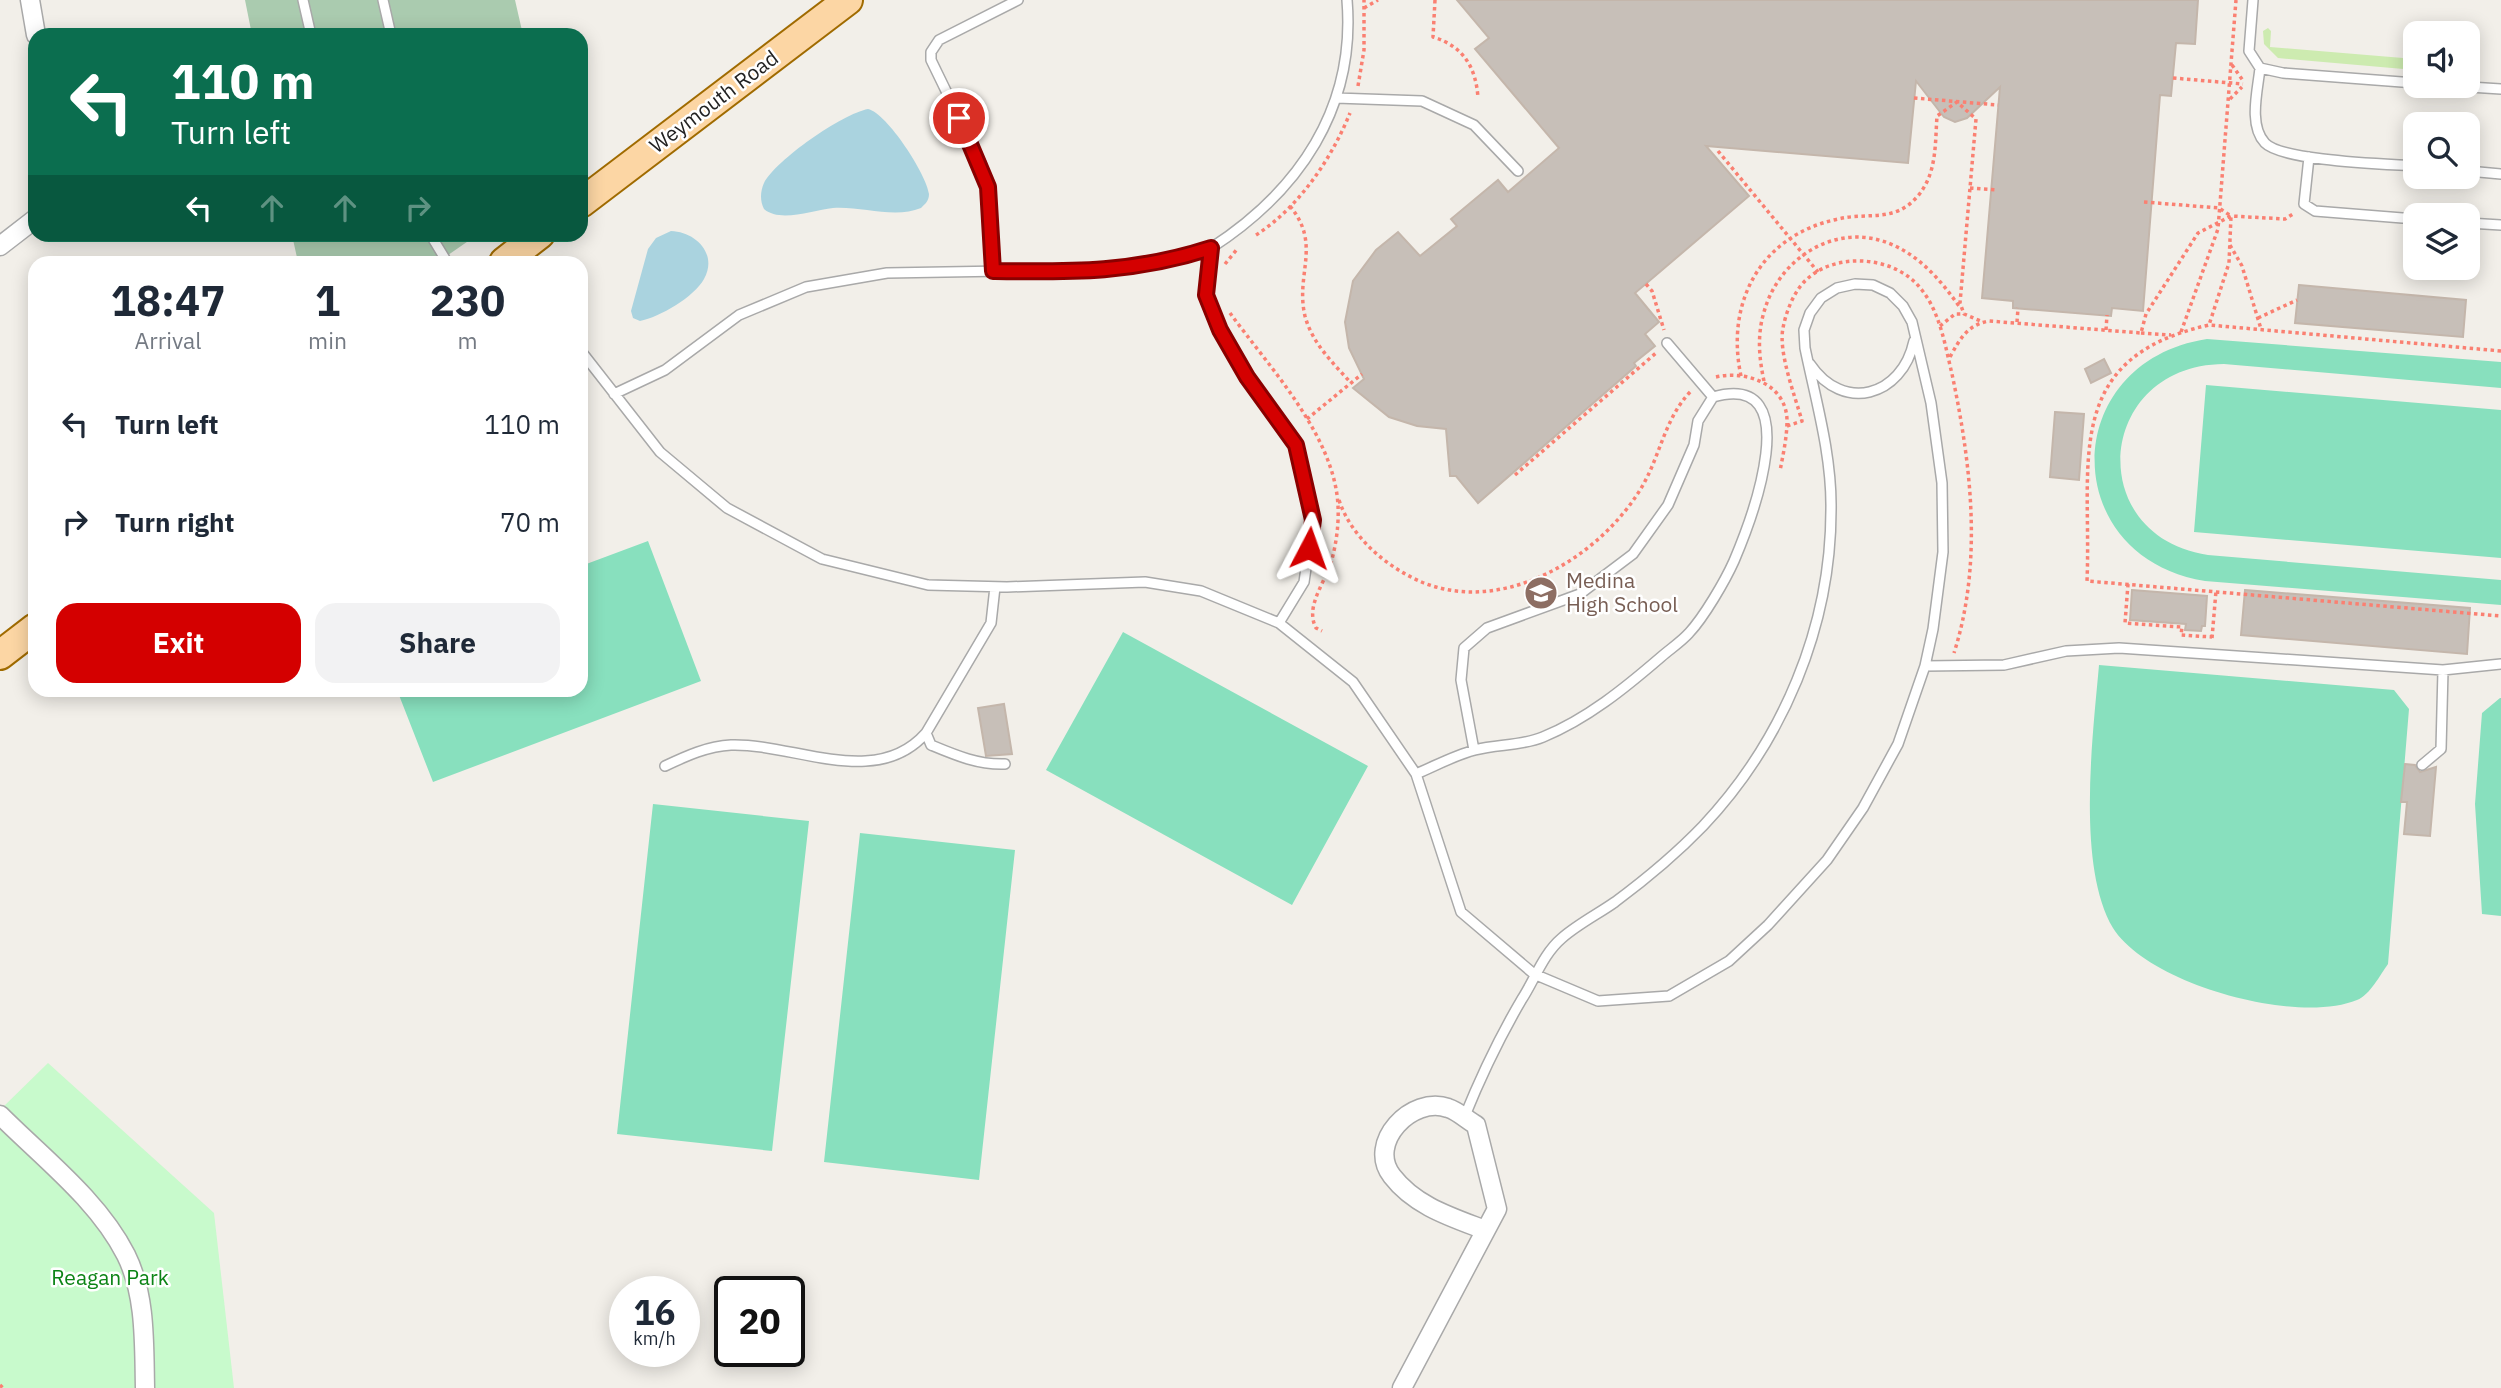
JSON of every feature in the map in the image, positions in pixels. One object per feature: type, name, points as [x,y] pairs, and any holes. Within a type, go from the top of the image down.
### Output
[{"type":"main road","name":"Weymouth Road","points":[[588,199],[848,0]]},
{"type":"main road","points":[[515,256],[531,242]]},
{"type":"main road","points":[[0,655],[28,633]]},
{"type":"street","points":[[30,0],[35,28]]},
{"type":"street","points":[[0,246],[28,224]]},
{"type":"street","points":[[1402,1388],[1497,1209],[1476,1125],[1448,1107],[1417,1107],[1401,1118],[1389,1137],[1385,1155],[1390,1174],[1412,1196],[1436,1211],[1485,1230]]},
{"type":"street","points":[[0,1115],[96,1209],[126,1256],[144,1323],[145,1388]]},
{"type":"lane","points":[[303,0],[310,28]]},
{"type":"lane","points":[[383,0],[389,28]]},
{"type":"lane","points":[[993,271],[988,187],[981,163],[931,60],[931,52],[939,40],[1018,0]]},
{"type":"lane","points":[[614,394],[665,370],[739,315],[806,287],[887,273],[1129,269],[1173,260],[1211,248],[1269,205],[1301,165],[1336,98],[1346,59],[1346,0]]},
{"type":"lane","points":[[2253,0],[2249,51],[2260,68],[2256,125],[2265,143],[2282,152],[2309,157],[2403,165]]},
{"type":"lane","points":[[2260,68],[2403,82]]},
{"type":"lane","points":[[2480,88],[2501,89]]},
{"type":"lane","points":[[1336,98],[1422,101],[1474,125],[1518,171]]},
{"type":"lane","points":[[2309,157],[2304,204],[2315,211],[2403,218]]},
{"type":"lane","points":[[2480,172],[2501,174]]},
{"type":"lane","points":[[2480,224],[2501,225]]},
{"type":"lane","points":[[1211,248],[1206,295],[1220,330],[1247,377],[1296,445],[1313,520],[1304,582],[1279,623]]},
{"type":"lane","points":[[588,360],[660,452],[727,508],[822,559],[928,585],[995,587],[1145,582],[1201,591],[1279,623],[1353,682],[1416,774],[1461,912],[1534,974],[1598,1001],[1669,996],[1729,961],[1827,860],[1863,807],[1898,744],[1925,666],[1933,629],[1943,552],[1942,483],[1931,403],[1912,322],[1903,306],[1890,293],[1873,285],[1855,284],[1837,288],[1821,298],[1807,322],[1805,348],[1829,474],[1831,511],[1820,603],[1801,675],[1779,723],[1743,778],[1703,825],[1617,900],[1562,938],[1534,974],[1492,1050],[1464,1118]]},
{"type":"lane","points":[[1805,348],[1811,365],[1822,379],[1836,389],[1854,394],[1872,392],[1888,385],[1902,374],[1910,359],[1914,340],[1912,322]]},
{"type":"lane","points":[[1667,343],[1713,397]]},
{"type":"lane","points":[[1416,774],[1474,750],[1542,738],[1615,697],[1689,633],[1733,562],[1762,477],[1768,439],[1767,418],[1758,405],[1744,396],[1726,394],[1713,397],[1698,421],[1694,445],[1668,505],[1633,554],[1580,594],[1487,628],[1464,649],[1461,680],[1474,750]]},
{"type":"lane","points":[[665,766],[709,748],[732,745],[825,759],[872,760],[914,747],[926,733],[991,623],[995,587]]},
{"type":"lane","points":[[1925,666],[2004,665],[2090,648],[2443,670],[2501,664]]},
{"type":"lane","points":[[2422,765],[2441,749],[2443,670]]},
{"type":"lane","points":[[926,733],[931,744],[962,757],[980,763],[1005,764]]},
{"type":"path","points":[[1254,236],[1273,224],[1290,206],[1327,159],[1343,132],[1363,63],[1364,0]]},
{"type":"path","points":[[1364,8],[1378,0]]},
{"type":"path","points":[[1435,0],[1433,37],[1456,47],[1466,57],[1474,69],[1478,98]]},
{"type":"path","points":[[2180,332],[2218,229],[2236,0]]},
{"type":"path","points":[[2231,63],[2245,84]]},
{"type":"path","points":[[2173,78],[2245,84]]},
{"type":"path","points":[[2228,101],[2245,84]]},
{"type":"path","points":[[1914,98],[1998,105]]},
{"type":"path","points":[[1957,102],[1976,118],[1959,303],[1964,314]]},
{"type":"path","points":[[1741,376],[1735,331],[1741,303],[1771,254],[1790,238],[1817,224],[1841,218],[1889,216],[1905,208],[1929,180],[1934,163],[1937,116],[1957,102]]},
{"type":"path","points":[[1718,150],[1818,272]]},
{"type":"path","points":[[1970,188],[1997,190]]},
{"type":"path","points":[[2144,202],[2220,208],[2231,216]]},
{"type":"path","points":[[2141,333],[2143,321],[2198,233],[2218,220],[2231,216],[2285,219],[2304,204]]},
{"type":"path","points":[[1290,206],[1306,233],[1303,296],[1308,327],[1317,344],[1351,383]]},
{"type":"path","points":[[2209,326],[2229,263],[2231,216]]},
{"type":"path","points":[[1222,270],[1226,260],[1245,243]]},
{"type":"path","points":[[2229,243],[2242,266],[2261,329]]},
{"type":"path","points":[[1787,426],[1801,421],[1783,348],[1782,330],[1795,295],[1805,280],[1818,272],[1854,261],[1888,266],[1920,287],[1940,327],[1968,453],[1971,500],[1968,575],[1953,655]]},
{"type":"path","points":[[1515,475],[1667,343],[1655,301],[1646,284]]},
{"type":"path","points":[[2259,318],[2297,300]]},
{"type":"path","points":[[1222,303],[1306,419],[1324,450],[1336,491],[1352,525],[1366,544],[1391,565],[1420,581],[1464,592],[1512,587],[1531,581],[1574,557],[1616,523],[1647,478],[1676,408],[1701,383],[1722,376],[1759,380],[1772,388],[1786,411],[1787,426],[1780,471]]},
{"type":"path","points":[[2017,322],[2018,308]]},
{"type":"path","points":[[1940,327],[1955,314],[1964,314],[1983,322],[2017,322],[2173,335]]},
{"type":"path","points":[[2106,316],[2106,330]]},
{"type":"path","points":[[1949,359],[1966,331],[1983,322]]},
{"type":"path","points":[[2501,351],[2209,326],[2173,335],[2128,362],[2111,380],[2091,424],[2088,452],[2090,519],[2087,581],[2501,616]]},
{"type":"path","points":[[1306,419],[1362,374]]},
{"type":"path","points":[[1322,631],[1316,628],[1312,614],[1334,552],[1338,523],[1336,491]]},
{"type":"path","points":[[2128,584],[2125,623],[2182,627],[2181,635],[2212,637]]},
{"type":"path","points":[[2211,655],[2216,591]]},
{"type":"green space","points":[[245,0],[515,0],[521,28],[251,28]]},
{"type":"green space","points":[[2268,28],[2271,31],[2270,47],[2403,58],[2403,69],[2278,58],[2264,44],[2263,31]]},
{"type":"green space","points":[[294,242],[467,242],[447,256],[297,256]]},
{"type":"green space","points":[[2207,339],[2501,362],[2501,388],[2224,364],[2181,372],[2150,392],[2129,420],[2121,453],[2124,486],[2139,517],[2167,541],[2208,555],[2501,580],[2501,605],[2205,581],[2156,565],[2122,536],[2101,500],[2095,460],[2102,419],[2123,383],[2158,355]]},
{"type":"green space","points":[[2206,385],[2501,410],[2501,558],[2194,532]]},
{"type":"green space","points":[[648,541],[701,681],[433,782],[400,697],[588,697],[588,563]]},
{"type":"green space","points":[[1123,632],[1368,766],[1292,905],[1046,770]]},
{"type":"green space","points":[[2099,665],[2394,690],[2409,709],[2388,964],[2362,997],[2330,1006],[2298,1007],[2262,1003],[2225,994],[2189,982],[2157,966],[2131,948],[2113,928],[2094,870],[2091,836],[2091,762]]},
{"type":"green space","points":[[2500,698],[2501,916],[2482,914],[2475,804],[2482,713]]},
{"type":"green space","points":[[653,804],[809,821],[772,1151],[617,1134]]},
{"type":"green space","points":[[860,833],[1015,850],[979,1180],[824,1162]]},
{"type":"green space","name":"Reagan Park","points":[[48,1063],[214,1213],[234,1388],[0,1388],[0,1110]]},
{"type":"water","points":[[868,109],[885,121],[895,133],[921,173],[929,194],[928,200],[921,208],[889,212],[833,208],[788,215],[771,213],[764,209],[761,193],[764,183],[782,162],[842,119]]},
{"type":"water","points":[[671,231],[689,235],[702,246],[708,261],[708,270],[699,286],[685,299],[666,311],[640,321],[633,318],[631,311],[648,249],[656,238]]},
{"type":"building","points":[[1457,0],[2198,0],[2195,44],[2176,43],[2171,96],[2160,95],[2143,311],[2112,308],[2111,316],[2013,308],[2013,301],[1982,298],[2000,87],[1967,118],[1955,122],[1944,117],[1916,81],[1908,163],[1706,146],[1749,196],[1635,293],[1659,322],[1645,334],[1655,346],[1634,363],[1636,366],[1478,503],[1456,476],[1450,476],[1446,429],[1417,426],[1389,417],[1353,388],[1364,379],[1349,348],[1345,322],[1353,281],[1376,250],[1398,232],[1420,256],[1457,226],[1451,219],[1498,180],[1508,192],[1559,148],[1475,49],[1489,38]]},
{"type":"building","points":[[2299,285],[2466,300],[2463,337],[2295,323]]},
{"type":"building","points":[[2104,359],[2111,373],[2091,383],[2085,369]]},
{"type":"building","points":[[2055,412],[2084,414],[2079,480],[2050,477]]},
{"type":"building","points":[[2132,590],[2207,596],[2205,626],[2202,626],[2201,631],[2185,630],[2186,624],[2130,620]]},
{"type":"building","points":[[2245,590],[2470,608],[2467,654],[2241,635]]},
{"type":"building","points":[[1004,704],[1012,754],[986,756],[978,708]]},
{"type":"building","points":[[2405,764],[2415,765],[2420,772],[2436,767],[2430,836],[2404,834],[2407,802],[2401,802]]},
{"type":"place","name":"Medina High School","points":[[1541,593]]},
{"type":"route","points":[[959,118],[981,163],[988,187],[992,213],[993,271],[1129,269],[1173,260],[1211,248],[1207,263],[1206,295],[1220,330],[1247,377],[1296,445],[1313,520],[1309,548]]}]
